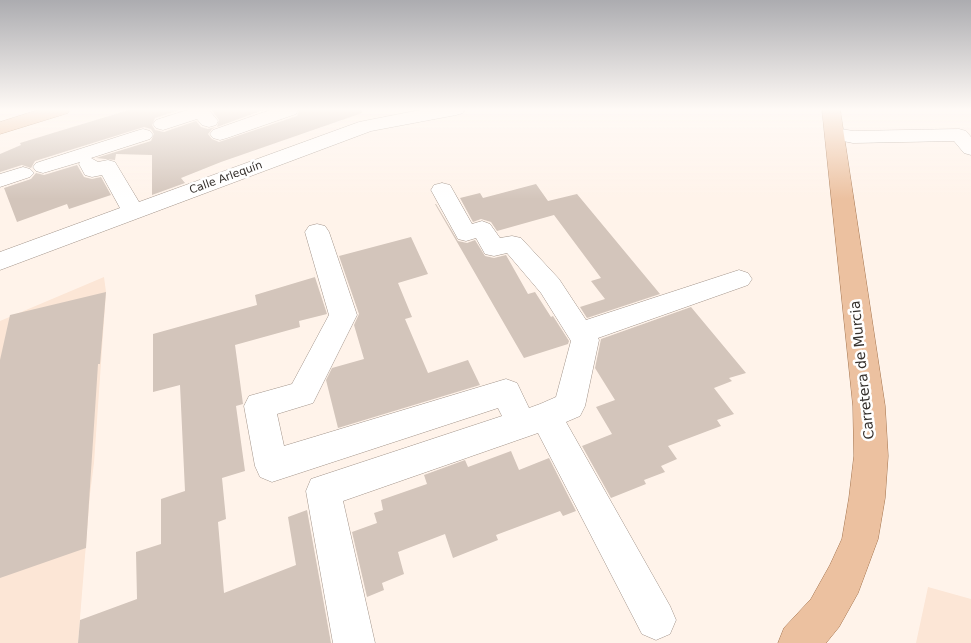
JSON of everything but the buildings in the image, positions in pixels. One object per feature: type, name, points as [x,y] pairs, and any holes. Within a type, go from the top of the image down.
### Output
[{"type":"main road","name":"Carretera de Murcia","points":[[799,643],[825,613],[844,578],[860,539],[867,498],[871,456],[869,406],[835,139]]},
{"type":"street","points":[[0,181],[119,139]]},
{"type":"street","name":"Calle Arlequín","points":[[0,261],[133,212],[312,139]]},
{"type":"street","points":[[962,139],[971,149]]},
{"type":"street","points":[[89,164],[92,171],[108,166],[133,212]]},
{"type":"street","points":[[354,643],[323,490],[534,420],[569,406],[585,340],[550,286],[512,244],[494,248],[482,229],[466,233],[442,190]]},
{"type":"street","points":[[316,232],[343,315],[302,394],[260,406],[272,466],[506,392],[534,420],[656,620]]},
{"type":"street","points":[[580,333],[739,278]]},
{"type":"shaded area","points":[[104,277],[106,292],[94,463],[78,643],[0,643],[0,321]]},
{"type":"shaded area","points":[[928,587],[971,599],[971,643],[916,643]]}]
